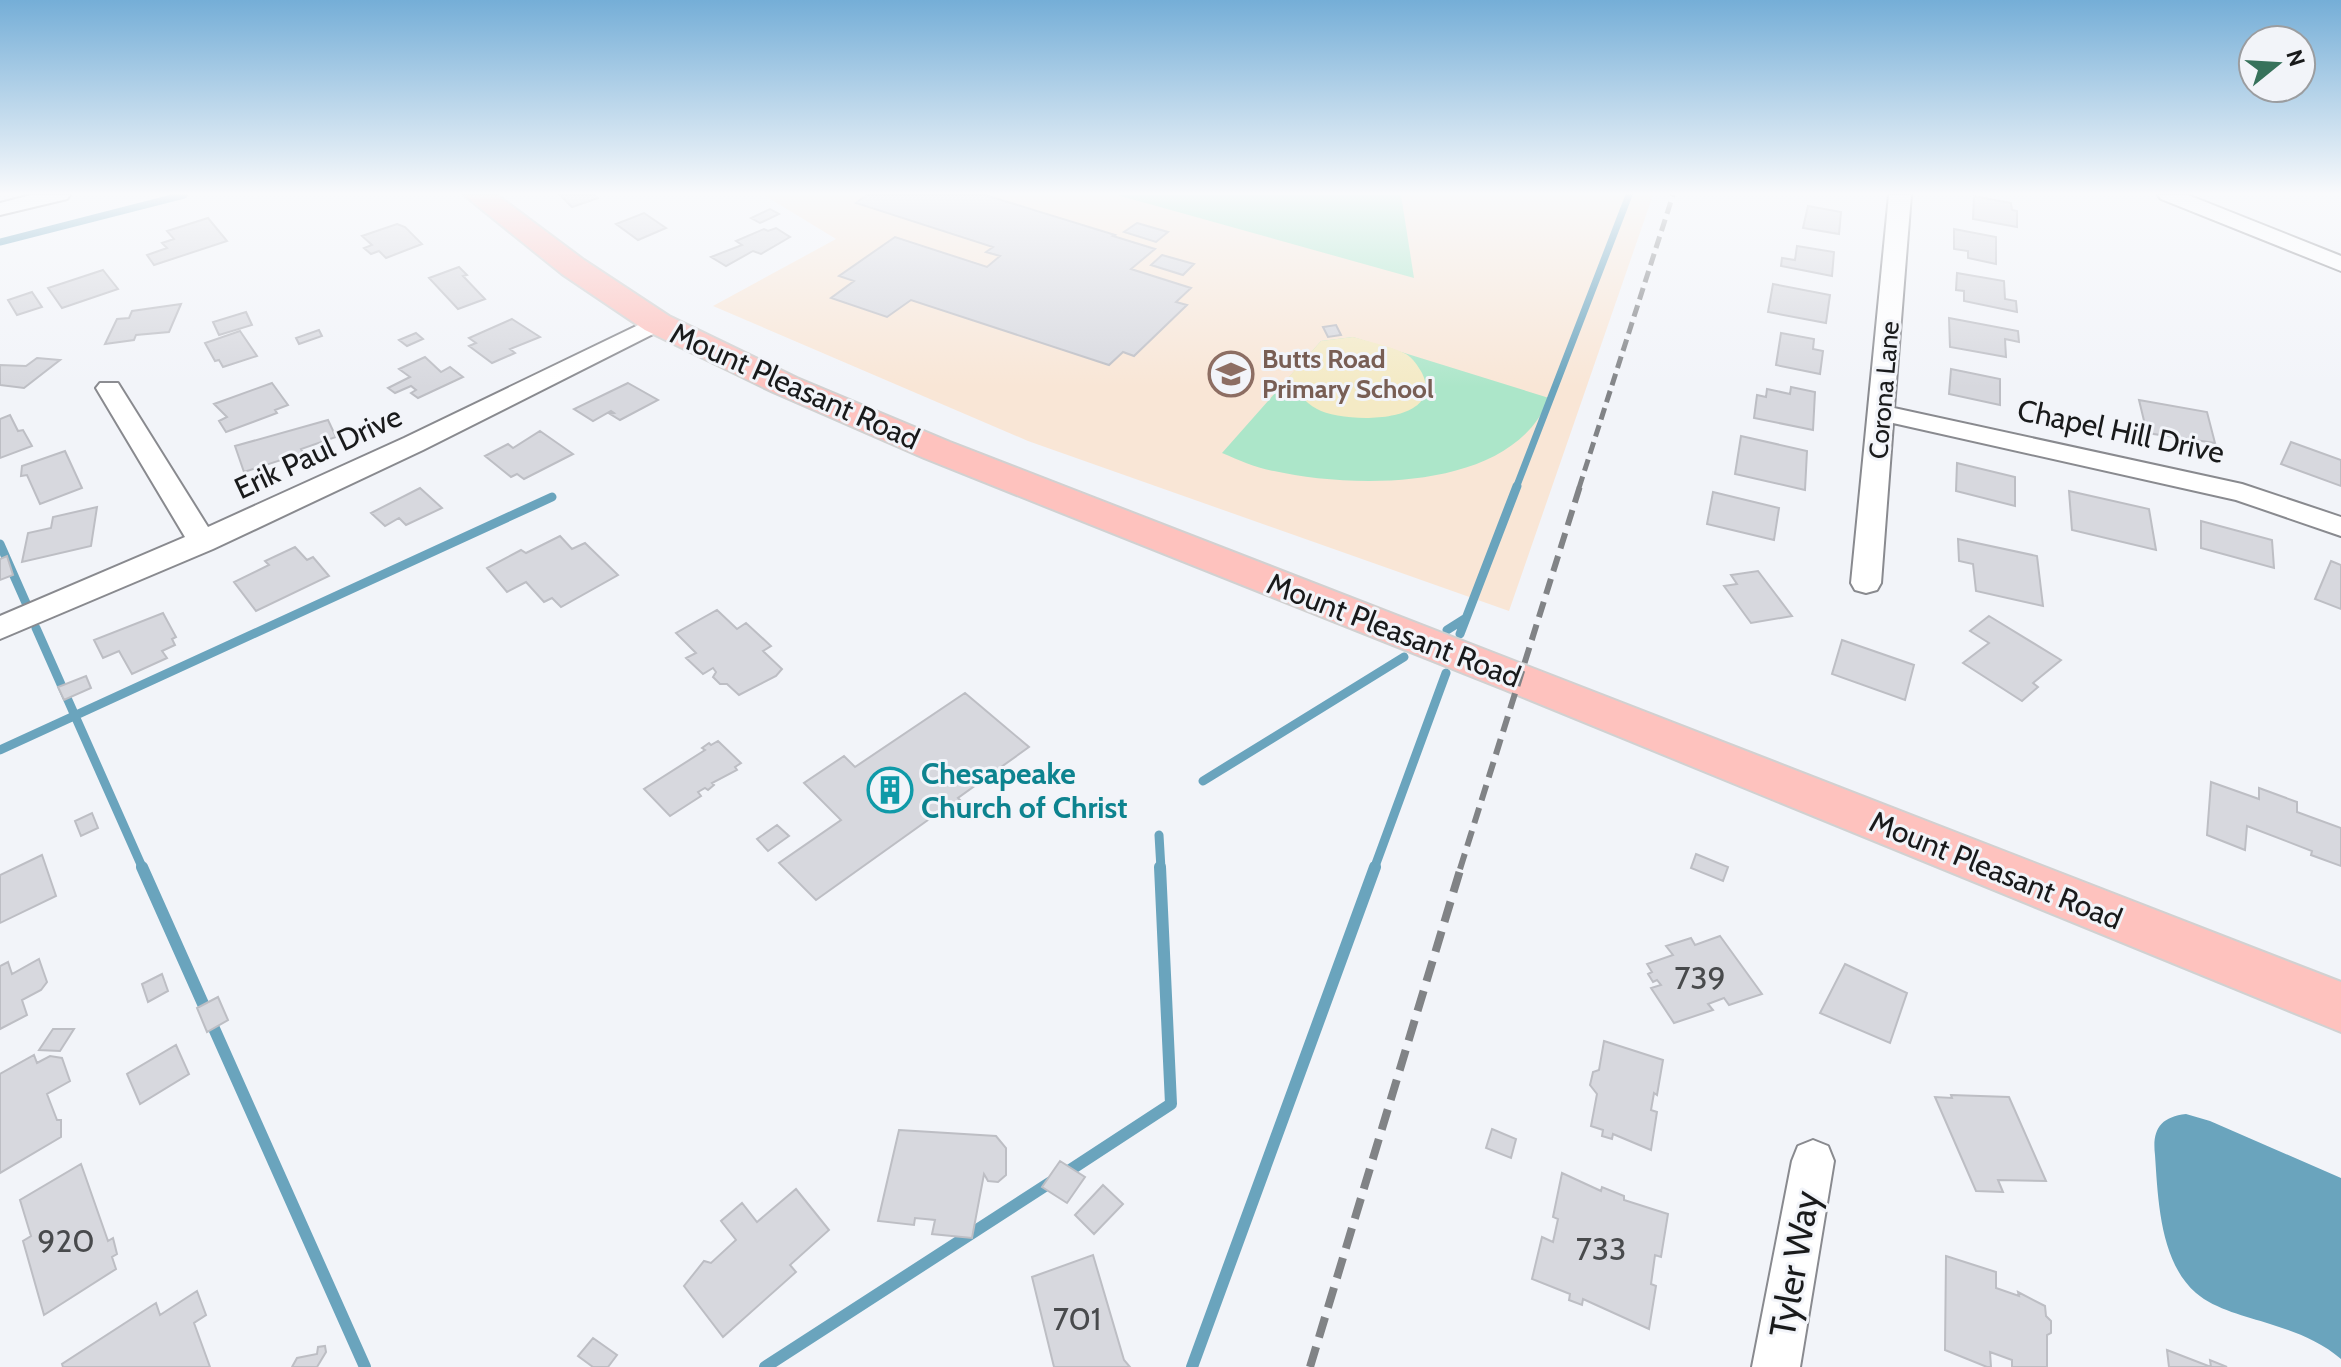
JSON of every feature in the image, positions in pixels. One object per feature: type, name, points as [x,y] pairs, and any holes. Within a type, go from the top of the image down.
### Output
[{"type":"highway","name":"Mount Pleasant Road","points":[[562,259],[657,323],[734,362],[937,450],[2341,1007]]},
{"type":"street","name":"Corona Lane","points":[[1866,583],[1895,259]]},
{"type":"street","name":"Erik Paul Drive","points":[[0,628],[203,542],[464,421],[657,323]]},
{"type":"street","points":[[109,388],[203,542]]},
{"type":"street","name":"Chapel Hill Drive","points":[[1882,413],[2228,489],[2341,527]]},
{"type":"street","name":"Tyler Way","points":[[1776,1367],[1813,1161]]},
{"type":"shaded area","name":"Butts Road Primary School","points":[[800,259],[1631,259],[1509,611],[1028,441],[713,306]]},
{"type":"green space","points":[[1345,259],[1411,259],[1414,278]]},
{"type":"green space","points":[[1353,337],[1549,398],[1530,429],[1502,452],[1468,467],[1428,476],[1387,481],[1308,477],[1261,468],[1222,453],[1321,341]]},
{"type":"sand","points":[[1353,337],[1394,349],[1411,358],[1422,373],[1426,390],[1420,403],[1407,411],[1369,418],[1330,414],[1304,400],[1288,378],[1321,341]]},
{"type":"water","points":[[2186,1114],[2210,1121],[2341,1178],[2341,1359],[2298,1334],[2213,1304],[2184,1280],[2175,1265],[2163,1229],[2154,1146],[2157,1132],[2164,1122]]},
{"type":"building","points":[[150,259],[173,259],[154,265]]},
{"type":"building","points":[[714,259],[739,259],[726,266]]},
{"type":"building","points":[[864,259],[962,259],[987,267],[997,259],[1143,259],[1131,269],[1191,288],[1176,302],[1187,305],[1134,356],[1123,352],[1109,365],[911,300],[887,317],[831,298],[854,281],[839,276]]},
{"type":"building","points":[[1158,259],[1175,259],[1194,264],[1183,275],[1151,265]]},
{"type":"building","points":[[1782,259],[1833,259],[1832,276],[1781,266]]},
{"type":"building","points":[[1972,259],[1996,259],[1996,264]]},
{"type":"building","points":[[459,267],[467,275],[463,276],[485,299],[458,309],[429,278]]},
{"type":"building","points":[[103,270],[118,289],[62,308],[48,288]]},
{"type":"building","points":[[1957,273],[2004,281],[2005,299],[2016,301],[2017,312],[1964,301],[1964,291],[1956,290]]},
{"type":"building","points":[[1773,284],[1830,295],[1826,323],[1768,312]]},
{"type":"building","points":[[32,292],[42,307],[17,315],[8,300]]},
{"type":"building","points":[[181,304],[169,332],[136,335],[134,340],[105,344],[117,319],[129,318],[132,311]]},
{"type":"building","points":[[246,312],[252,325],[219,335],[213,322]]},
{"type":"building","points":[[1949,318],[2018,331],[2019,342],[2005,339],[2006,357],[1950,347]]},
{"type":"building","points":[[512,319],[540,337],[510,349],[515,353],[492,363],[469,346],[476,343],[469,338]]},
{"type":"building","points":[[1336,325],[1341,335],[1328,337],[1323,327]]},
{"type":"building","points":[[319,330],[322,336],[299,344],[296,338]]},
{"type":"building","points":[[240,331],[257,356],[223,367],[219,360],[215,361],[205,343]]},
{"type":"building","points":[[416,333],[423,339],[407,346],[399,340]]},
{"type":"building","points":[[1781,333],[1814,339],[1813,349],[1823,351],[1820,374],[1776,365]]},
{"type":"building","points":[[425,357],[441,372],[450,367],[463,377],[418,398],[411,393],[416,390],[411,386],[395,393],[388,388],[410,377],[399,369]]},
{"type":"building","points":[[37,358],[60,360],[24,388],[0,385],[0,365],[26,366]]},
{"type":"building","points":[[1951,369],[2000,379],[2000,405],[1949,394]]},
{"type":"building","points":[[272,383],[288,405],[275,410],[277,413],[226,432],[219,421],[227,417],[214,404]]},
{"type":"building","points":[[628,383],[658,400],[620,420],[610,414],[614,413],[611,411],[593,421],[574,409]]},
{"type":"building","points":[[1791,387],[1815,392],[1813,430],[1754,418],[1757,395],[1766,397],[1767,389],[1790,394]]},
{"type":"building","points":[[2139,400],[2207,412],[2215,443],[2147,433]]},
{"type":"building","points":[[10,415],[18,431],[23,430],[32,446],[0,458],[0,419]]},
{"type":"building","points":[[328,420],[336,437],[301,449],[303,453],[244,472],[235,446]]},
{"type":"building","points":[[540,431],[573,454],[524,479],[517,474],[511,477],[485,456],[508,444],[513,448]]},
{"type":"building","points":[[1741,436],[1807,451],[1805,490],[1735,474]]},
{"type":"building","points":[[2291,442],[2341,460],[2341,486],[2281,464]]},
{"type":"building","points":[[65,451],[82,488],[40,504],[27,475],[21,476],[22,466]]},
{"type":"building","points":[[1957,463],[2015,477],[2015,506],[1956,491]]},
{"type":"building","points":[[420,488],[442,508],[406,525],[399,518],[385,526],[371,513]]},
{"type":"building","points":[[2069,491],[2149,509],[2156,550],[2072,530]]},
{"type":"building","points":[[1713,492],[1779,508],[1774,540],[1707,524]]},
{"type":"building","points":[[97,507],[91,546],[22,562],[28,533],[51,528],[53,517]]},
{"type":"building","points":[[2201,521],[2272,540],[2274,568],[2201,548]]},
{"type":"building","points":[[560,536],[572,549],[585,543],[618,575],[561,607],[552,598],[544,602],[526,582],[507,592],[487,568],[521,550],[526,553]]},
{"type":"building","points":[[1958,539],[2037,556],[2043,606],[1976,591],[1973,564],[1959,561]]},
{"type":"building","points":[[295,547],[307,560],[313,557],[329,576],[256,611],[234,582],[269,565],[265,561]]},
{"type":"building","points":[[7,556],[13,575],[0,580],[0,559]]},
{"type":"building","points":[[2331,561],[2341,565],[2341,609],[2315,599]]},
{"type":"building","points":[[1758,571],[1792,616],[1751,623],[1724,586],[1737,584],[1731,575]]},
{"type":"building","points":[[717,610],[737,629],[746,623],[771,646],[763,651],[782,669],[776,676],[739,695],[713,677],[716,672],[713,668],[703,674],[686,658],[696,653],[676,633]]},
{"type":"building","points":[[163,613],[176,637],[172,639],[175,645],[162,651],[167,658],[132,674],[119,651],[103,658],[94,640]]},
{"type":"building","points":[[1989,616],[2061,660],[2033,683],[2038,687],[2022,701],[1963,663],[1989,643],[1970,631]]},
{"type":"building","points":[[1842,640],[1914,665],[1905,700],[1832,674]]},
{"type":"building","points":[[86,676],[91,688],[64,700],[58,687]]},
{"type":"building","name":"Chesapeake Church of Christ","points":[[965,693],[1029,747],[958,798],[962,802],[946,813],[942,810],[816,900],[779,863],[841,820],[804,783],[844,756],[855,767]]},
{"type":"building","points":[[718,741],[741,763],[735,767],[737,770],[712,783],[714,785],[708,790],[705,788],[698,792],[701,796],[670,816],[644,789],[705,750],[702,748],[709,743]]},
{"type":"building","points":[[2211,782],[2259,799],[2259,788],[2297,802],[2297,812],[2341,828],[2341,866],[2311,855],[2312,851],[2247,826],[2245,850],[2207,835]]},
{"type":"building","points":[[92,813],[98,828],[81,836],[75,821]]},
{"type":"building","points":[[777,825],[789,836],[768,851],[757,839]]},
{"type":"building","points":[[1696,854],[1728,867],[1723,881],[1691,868]]},
{"type":"building","points":[[42,855],[56,896],[0,923],[0,875]]},
{"type":"building","points":[[1720,936],[1762,994],[1729,1005],[1724,998],[1708,1004],[1713,1010],[1674,1023],[1651,988],[1661,985],[1657,980],[1653,982],[1647,964],[1673,955],[1666,946],[1691,938],[1695,945]]},
{"type":"building","points":[[39,959],[47,982],[41,990],[22,1000],[27,1015],[0,1029],[0,966],[8,962],[12,974]]},
{"type":"building","points":[[1845,964],[1907,993],[1890,1043],[1820,1013]]},
{"type":"building","points":[[162,974],[168,991],[148,1002],[142,984]]},
{"type":"building","points":[[218,997],[228,1020],[207,1032],[197,1008]]},
{"type":"building","points":[[53,1029],[74,1029],[60,1051],[39,1050]]},
{"type":"building","points":[[1604,1041],[1663,1060],[1651,1110],[1657,1112],[1651,1150],[1613,1134],[1612,1139],[1602,1136],[1603,1130],[1591,1126],[1597,1094],[1590,1085],[1593,1072],[1599,1070]]},
{"type":"building","points":[[176,1045],[189,1074],[140,1104],[127,1074]]},
{"type":"building","points":[[34,1055],[37,1063],[50,1056],[62,1058],[70,1081],[47,1094],[57,1120],[61,1120],[61,1137],[0,1173],[0,1074]]},
{"type":"building","points":[[1951,1095],[2009,1097],[2046,1181],[1998,1180],[2003,1192],[1976,1191],[1935,1097],[1952,1098]]},
{"type":"building","points":[[1492,1129],[1516,1139],[1511,1158],[1486,1148]]},
{"type":"building","points":[[899,1130],[996,1136],[1006,1148],[1006,1175],[998,1182],[988,1181],[984,1174],[972,1238],[932,1234],[935,1220],[915,1218],[914,1225],[878,1221]]},
{"type":"building","points":[[1060,1161],[1085,1177],[1067,1203],[1042,1187]]},
{"type":"building","points":[[81,1164],[108,1241],[113,1238],[117,1254],[112,1257],[116,1269],[44,1315],[23,1241],[31,1236],[20,1200]]},
{"type":"building","points":[[1562,1173],[1601,1191],[1602,1187],[1624,1196],[1624,1200],[1668,1214],[1661,1257],[1655,1255],[1651,1284],[1656,1286],[1649,1329],[1583,1299],[1582,1305],[1569,1300],[1570,1294],[1532,1279],[1542,1237],[1553,1242],[1558,1219],[1553,1217]]},
{"type":"building","points":[[1103,1185],[1123,1204],[1094,1234],[1075,1215]]},
{"type":"building","points":[[796,1189],[829,1230],[790,1265],[796,1272],[723,1337],[684,1286],[704,1261],[711,1263],[736,1240],[721,1221],[742,1203],[757,1222]]},
{"type":"building","points":[[1093,1255],[1124,1360],[1130,1367],[1054,1367],[1032,1277]]},
{"type":"building","points":[[1946,1256],[1996,1272],[1996,1288],[2019,1296],[2018,1292],[2045,1306],[2046,1316],[2051,1321],[2051,1333],[2047,1335],[2047,1367],[2012,1367],[2012,1360],[1990,1352],[1991,1367],[1987,1367],[1945,1350]]},
{"type":"building","points":[[197,1291],[206,1315],[194,1323],[210,1367],[63,1367],[62,1364],[156,1303],[160,1315]]},
{"type":"building","points":[[593,1338],[617,1355],[608,1367],[593,1367],[578,1356]]},
{"type":"building","points":[[325,1346],[326,1352],[317,1367],[292,1367],[297,1358],[317,1354],[318,1347]]},
{"type":"building","points":[[2167,1350],[2211,1367],[2169,1367]]},
{"type":"building","points":[[2210,1360],[2227,1367],[2211,1367]]},
{"type":"waterway","points":[[1516,488],[1604,259]]},
{"type":"waterway","points":[[1460,634],[1517,486]]},
{"type":"waterway","points":[[75,716],[552,497]]},
{"type":"waterway","points":[[0,544],[26,603]]},
{"type":"waterway","points":[[1447,630],[1466,618]]},
{"type":"waterway","points":[[36,628],[75,716]]},
{"type":"waterway","points":[[1203,781],[1404,657]]},
{"type":"waterway","points":[[1374,869],[1446,673]]},
{"type":"waterway","points":[[0,750],[75,716]]},
{"type":"waterway","points":[[75,716],[143,869]]},
{"type":"waterway","points":[[1159,835],[1161,869]]},
{"type":"waterway","points":[[142,867],[365,1367]]},
{"type":"waterway","points":[[1064,1174],[1171,1104],[1160,867]]},
{"type":"waterway","points":[[1192,1367],[1375,867]]},
{"type":"waterway","points":[[765,1367],[1051,1182]]},
{"type":"railway","points":[[1579,488],[1653,259]]},
{"type":"railway","points":[[1460,869],[1580,486]]},
{"type":"railway","points":[[1310,1367],[1461,867]]},
{"type":"place","name":"Butts Road Primary School","points":[[1231,374]]},
{"type":"place","name":"Chesapeake Church of Christ","points":[[890,790]]}]
